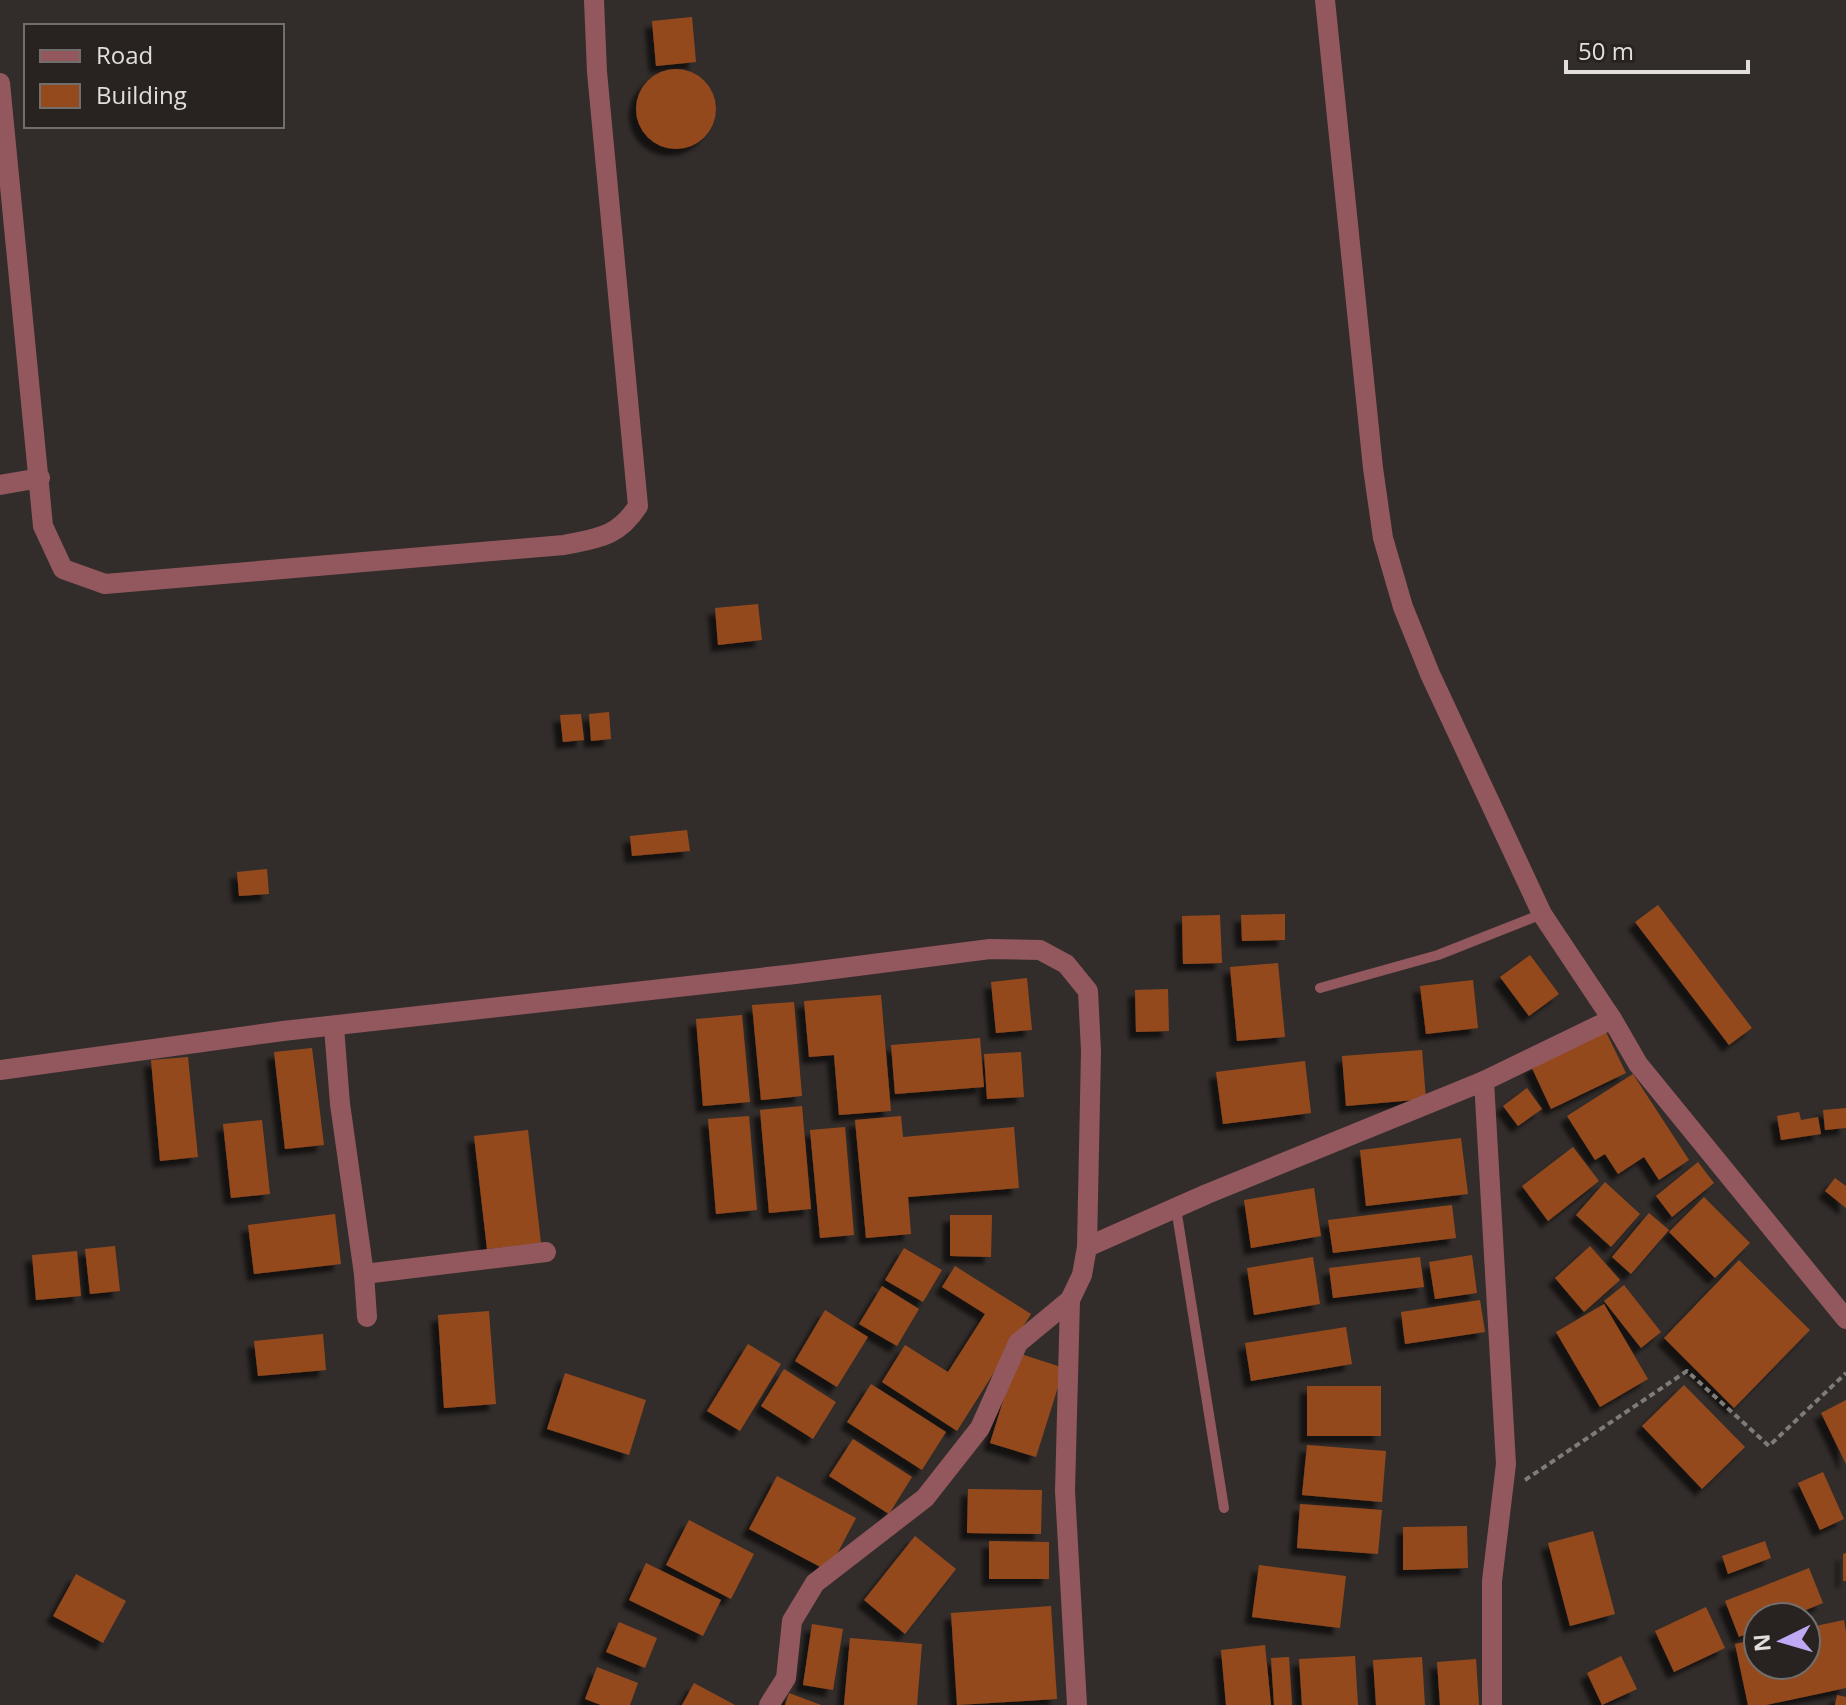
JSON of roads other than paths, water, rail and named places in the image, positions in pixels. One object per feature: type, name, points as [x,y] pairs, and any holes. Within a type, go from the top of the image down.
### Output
[{"type":"street","points":[[0,83],[43,526],[63,569],[105,584],[564,545],[606,537],[628,521],[638,506],[597,72],[594,0]]},
{"type":"street","points":[[1325,0],[1370,437],[1383,538],[1403,607],[1430,674],[1542,914],[1638,1064],[1846,1319]]},
{"type":"street","points":[[0,485],[40,478]]},
{"type":"street","points":[[0,1070],[283,1031],[990,949],[1040,950],[1066,964],[1088,991],[1091,1051],[1087,1247],[1082,1275],[1070,1300],[1065,1491],[1077,1705]]},
{"type":"street","points":[[1087,1247],[1484,1081],[1612,1019]]},
{"type":"street","points":[[334,1027],[340,1104],[364,1274],[367,1317]]},
{"type":"street","points":[[1484,1081],[1506,1464],[1492,1581],[1492,1705]]},
{"type":"street","points":[[364,1274],[546,1252]]},
{"type":"street","points":[[769,1705],[786,1678],[792,1621],[815,1583],[925,1498],[980,1428],[1018,1343],[1070,1300]]},
{"type":"lane","points":[[1320,988],[1438,955],[1542,914]]},
{"type":"lane","points":[[1176,1208],[1224,1508]]}]
